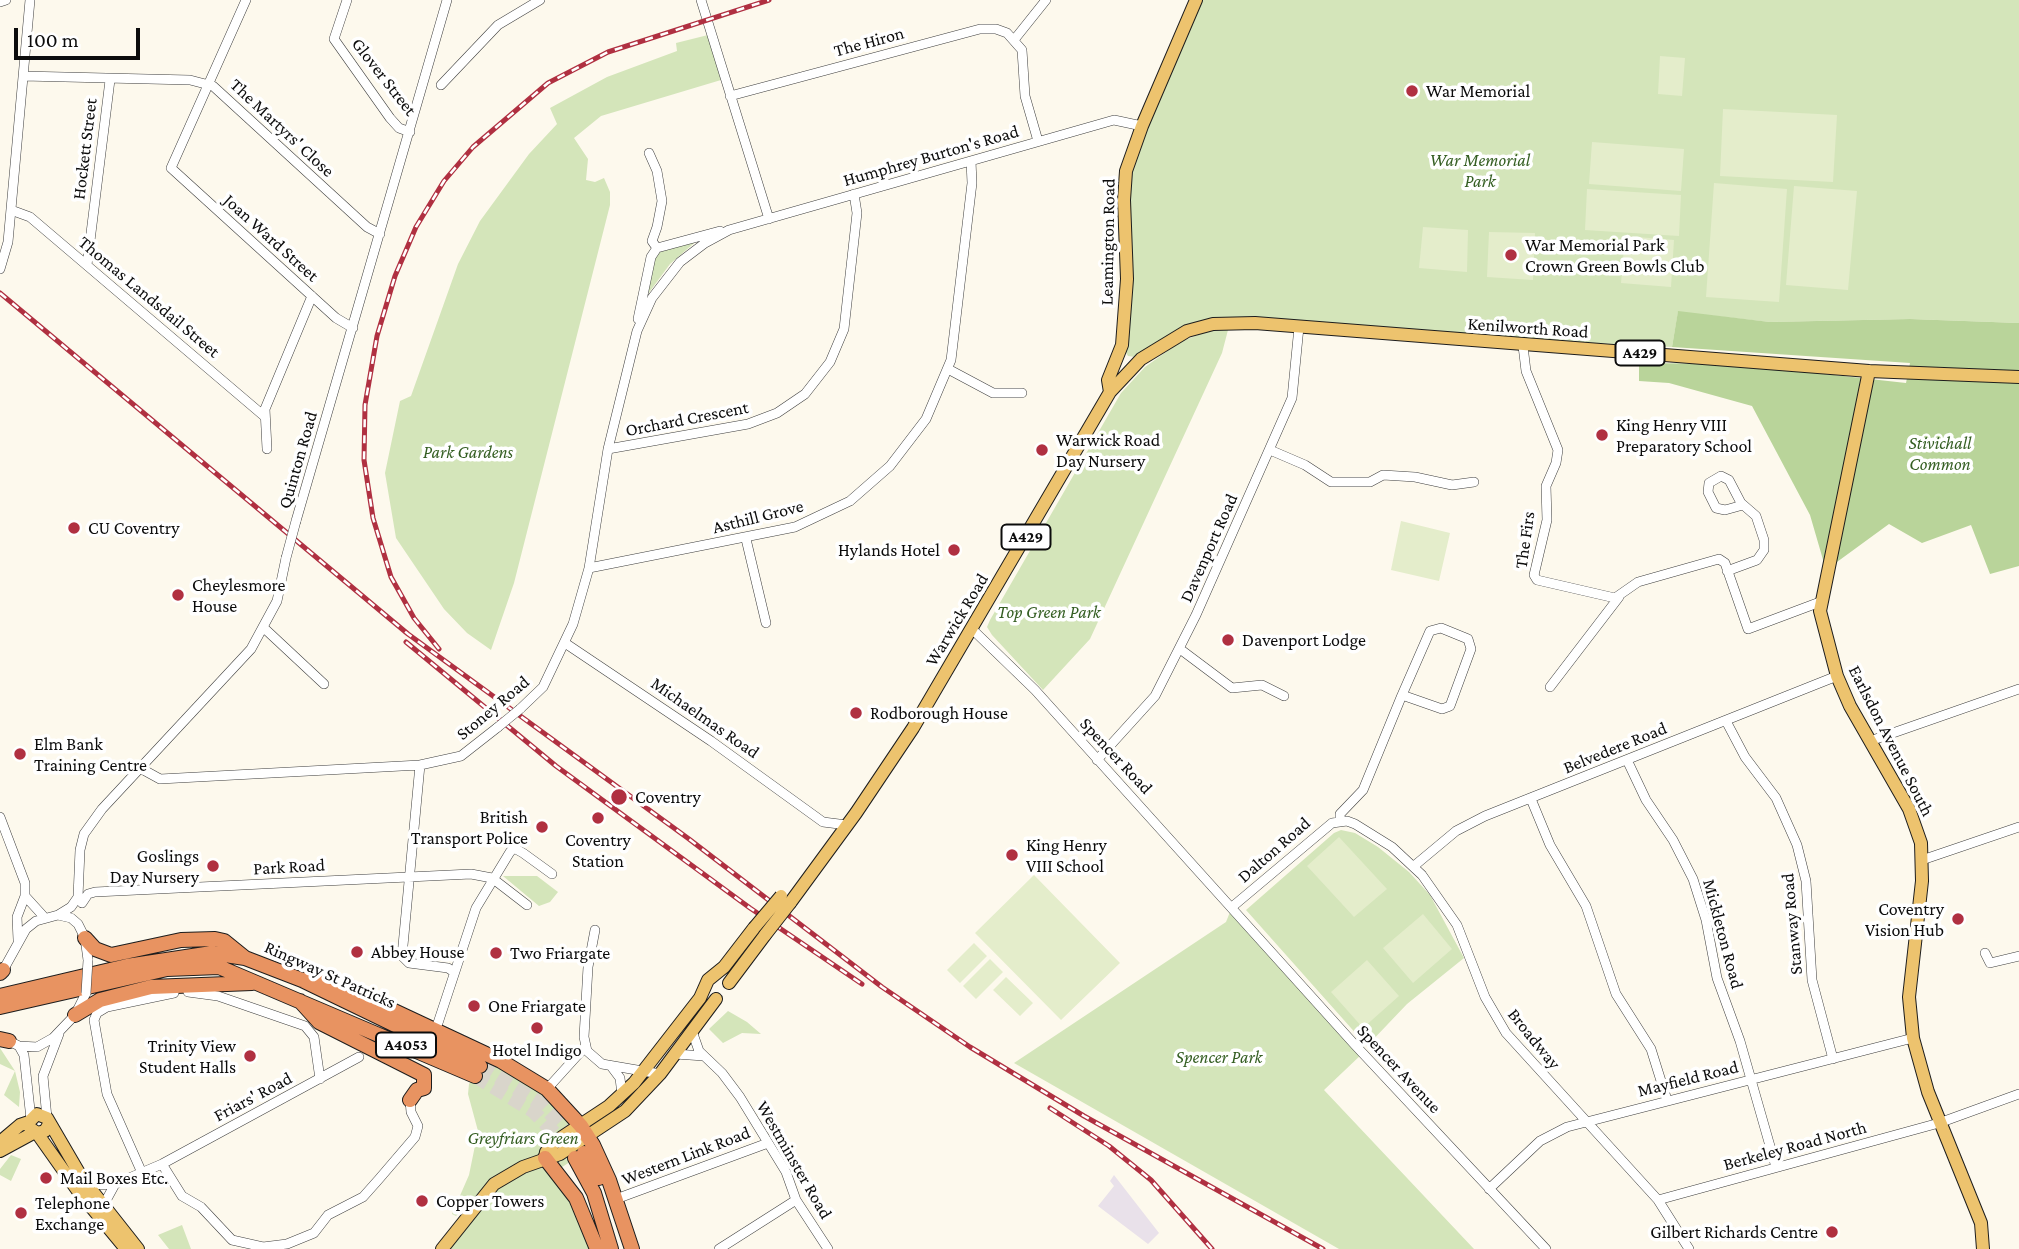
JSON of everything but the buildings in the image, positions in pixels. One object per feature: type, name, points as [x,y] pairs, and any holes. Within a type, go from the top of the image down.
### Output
[{"type":"highway","points":[[84,935],[95,949],[111,955],[181,940],[215,939],[224,941],[245,958]]},
{"type":"highway","name":"Ringway St Patricks","points":[[207,953],[245,958],[302,980],[477,1071],[257,983],[229,969],[193,966],[167,969],[34,993],[175,956],[207,953]]},
{"type":"highway","name":"A4053","points":[[302,980],[317,977],[328,980],[431,1025],[446,1037],[501,1061],[547,1089],[585,1132]]},
{"type":"highway","points":[[75,1015],[100,1000],[151,987],[257,983]]},
{"type":"highway","name":"A4053","points":[[0,996],[34,993]]},
{"type":"highway","name":"A4053","points":[[0,1007],[34,993]]},
{"type":"highway","points":[[299,1000],[313,1018],[424,1075],[426,1084],[414,1093],[410,1100]]},
{"type":"highway","points":[[585,1132],[616,1199],[632,1249]]},
{"type":"highway","points":[[611,1249],[580,1155],[606,1192],[623,1249]]},
{"type":"highway","points":[[545,1158],[576,1198],[597,1249]]},
{"type":"main road","name":"Leamington Road","points":[[1110,391],[1108,380],[1127,357],[1125,181],[1142,126],[1196,0]]},
{"type":"main road","name":"Kenilworth Road","points":[[1127,357],[1138,357],[1187,331],[1213,324],[1299,327],[1869,372],[2019,377]]},
{"type":"main road","name":"Warwick Road","points":[[585,1132],[643,1072],[706,986],[760,932],[834,845],[893,759],[973,630],[1127,357]]},
{"type":"main road","name":"Earlsdon Avenue South","points":[[1869,372],[1819,602],[1825,640],[1837,676],[1909,809],[1921,843],[1922,860],[1910,973],[1913,1038],[1917,1060],[1939,1123],[1982,1225],[1984,1248]]},
{"type":"main road","name":"Warwick Road","points":[[442,1249],[487,1190],[509,1174],[545,1158],[545,1152],[556,1141],[585,1132],[625,1111],[660,1074],[716,999],[727,995],[729,983],[760,932]]},
{"type":"main road","points":[[716,975],[729,983]]},
{"type":"main road","points":[[706,986],[710,996],[716,999]]},
{"type":"main road","points":[[0,1142],[20,1125],[45,1131],[48,1121]]},
{"type":"main road","points":[[48,1121],[87,1185],[138,1249]]},
{"type":"main road","points":[[0,1151],[33,1127]]},
{"type":"main road","points":[[33,1127],[78,1191],[126,1249]]},
{"type":"street","points":[[0,2],[6,0]]},
{"type":"street","points":[[0,269],[8,242],[30,0]]},
{"type":"street","points":[[208,85],[246,0]]},
{"type":"street","name":"Glover Street","points":[[347,0],[334,39],[390,118],[399,128],[410,132]]},
{"type":"street","name":"Quinton Road","points":[[58,915],[76,901],[84,834],[140,768],[242,660],[264,628],[276,601],[296,521],[447,0]]},
{"type":"street","points":[[440,85],[498,25],[540,0]]},
{"type":"street","points":[[701,0],[769,219]]},
{"type":"street","points":[[1038,141],[1025,96],[1023,53],[1014,40],[1046,0]]},
{"type":"street","name":"The Hiron","points":[[730,96],[980,29],[1002,30],[1014,40]]},
{"type":"street","name":"The Martyrs' Close","points":[[23,76],[190,80],[208,85],[223,94],[367,228],[380,234]]},
{"type":"street","name":"Hockett Street","points":[[87,265],[110,79]]},
{"type":"street","name":"Joan Ward Street","points":[[208,85],[171,168],[339,321],[353,328]]},
{"type":"street","name":"Humphrey Burton's Road","points":[[680,262],[714,236],[729,230],[1114,120],[1142,126]]},
{"type":"street","name":"Stoney Road","points":[[140,768],[160,779],[420,765],[461,756],[540,692],[565,643],[589,568],[608,449],[637,331],[645,281],[651,257],[657,248],[652,241],[662,201],[657,171],[649,153]]},
{"type":"street","name":"Asthill Grove","points":[[589,568],[746,538],[818,518],[869,486],[890,466],[922,426],[948,369],[955,340],[972,183],[971,161]]},
{"type":"street","name":"Orchard Crescent","points":[[608,449],[757,421],[777,413],[805,394],[830,362],[844,329],[857,213],[854,194]]},
{"type":"street","name":"Thomas Landsdail Street","points":[[11,210],[30,217],[264,416]]},
{"type":"street","name":"Humphrey Burton's Road","points":[[657,248],[699,234],[729,230]]},
{"type":"street","name":"Stoney Road","points":[[637,331],[652,298],[680,262]]},
{"type":"street","points":[[267,449],[264,416],[312,296]]},
{"type":"street","name":"Davenport Road","points":[[1097,760],[1140,716],[1157,693],[1180,649],[1270,450],[1294,389],[1299,327]]},
{"type":"street","name":"The Firs","points":[[1522,346],[1526,371],[1558,453],[1546,486],[1547,520],[1535,577],[1539,581],[1566,588],[1619,597]]},
{"type":"street","points":[[948,369],[993,393],[1022,393]]},
{"type":"street","points":[[1270,450],[1305,465],[1331,482],[1373,481],[1383,475],[1415,477],[1452,485],[1474,482]]},
{"type":"street","points":[[1727,571],[1758,559],[1764,550],[1756,516],[1743,505]]},
{"type":"street","points":[[746,538],[766,623]]},
{"type":"street","points":[[1550,687],[1619,597],[1635,583],[1719,559],[1724,561],[1748,629],[1819,602]]},
{"type":"street","points":[[264,628],[324,684]]},
{"type":"street","points":[[1340,821],[1340,814],[1363,790],[1402,695],[1430,631],[1440,628],[1468,639],[1471,649],[1450,706],[1442,709],[1402,695]]},
{"type":"street","name":"Spencer Road","points":[[973,630],[1035,690],[1232,907]]},
{"type":"street","name":"Michaelmas Road","points":[[565,643],[689,725],[823,822],[834,845]]},
{"type":"street","points":[[1180,649],[1232,688],[1262,685],[1284,696]]},
{"type":"street","name":"Belvedere Road","points":[[1414,866],[1456,831],[1837,676]]},
{"type":"street","points":[[1870,741],[2019,689]]},
{"type":"street","name":"Stanway Road","points":[[1726,721],[1745,757],[1776,798],[1797,845],[1807,881],[1812,980],[1833,1059]]},
{"type":"street","name":"Mickleton Road","points":[[1627,760],[1646,800],[1673,840],[1693,879],[1706,920],[1717,978],[1751,1079],[1776,1167]]},
{"type":"street","points":[[420,765],[401,951],[404,960],[409,963],[449,968],[454,972]]},
{"type":"street","points":[[1531,799],[1550,845],[1586,906],[1616,994],[1654,1055],[1667,1100]]},
{"type":"street","points":[[0,817],[23,872],[24,896],[17,917],[18,940]]},
{"type":"street","name":"Broadway","points":[[1340,821],[1363,828],[1414,866],[1440,898],[1457,925],[1485,997],[1506,1034],[1658,1200],[1689,1249]]},
{"type":"street","name":"Dalton Road","points":[[1232,907],[1326,826],[1340,821]]},
{"type":"street","name":"Michaelmas Road","points":[[823,822],[847,825]]},
{"type":"street","points":[[1922,860],[2019,827]]},
{"type":"street","points":[[431,1025],[454,972],[476,908],[492,878],[514,848],[552,874]]},
{"type":"street","name":"Quinton Road","points":[[75,1015],[86,993],[88,960],[80,919],[85,899],[79,871]]},
{"type":"street","name":"Park Road","points":[[85,899],[102,891],[471,874],[492,878]]},
{"type":"street","points":[[492,878],[527,905]]},
{"type":"street","points":[[24,896],[45,918]]},
{"type":"street","name":"Spencer Avenue","points":[[1232,907],[1546,1249]]},
{"type":"street","points":[[1,973],[26,929],[45,918],[58,915],[71,918],[84,935]]},
{"type":"street","points":[[547,1089],[585,1047],[589,958],[596,930]]},
{"type":"street","points":[[1985,953],[1990,963],[2019,956]]},
{"type":"street","points":[[142,1173],[109,1101],[93,1024],[97,1013],[125,1001],[165,993],[202,992],[218,996],[293,1021],[312,1031],[320,1079]]},
{"type":"street","points":[[48,1121],[43,1076],[60,1033],[75,1015]]},
{"type":"street","name":"Westminster Road","points":[[692,1031],[695,1045],[740,1097],[786,1172],[796,1200],[828,1249]]},
{"type":"street","points":[[7,1041],[37,1046],[60,1033]]},
{"type":"street","name":"Mayfield Road","points":[[1489,1189],[1540,1141],[1585,1122],[1913,1038]]},
{"type":"street","points":[[7,1041],[27,1064],[33,1127]]},
{"type":"street","points":[[585,1047],[595,1060],[611,1066],[660,1074]]},
{"type":"street","points":[[675,1054],[704,1056]]},
{"type":"street","name":"Friars' Road","points":[[115,1184],[162,1164],[359,1057]]},
{"type":"street","points":[[611,1066],[620,1078],[622,1095]]},
{"type":"street","name":"Berkeley Road North","points":[[1658,1200],[1939,1123],[2019,1094]]},
{"type":"street","points":[[162,1164],[182,1196],[201,1207],[228,1237],[263,1247],[287,1244],[314,1233],[328,1215],[363,1197],[396,1160],[417,1131],[410,1100]]},
{"type":"street","name":"Western Link Road","points":[[616,1199],[768,1143]]},
{"type":"street","points":[[87,1185],[115,1184]]},
{"type":"street","points":[[103,1206],[115,1184]]},
{"type":"street","points":[[719,1249],[796,1200]]},
{"type":"shaded area","points":[[1114,1175],[1159,1233],[1148,1244],[1098,1206],[1114,1186],[1110,1181]]},
{"type":"green space","name":"War Memorial Park","points":[[1196,0],[2019,0],[2019,323],[1910,319],[1770,322],[1678,312],[1672,347],[1213,324],[1135,357],[1128,356],[1124,349],[1125,175]]},
{"type":"green space","name":"Park Gardens","points":[[708,35],[721,80],[601,116],[574,138],[588,159],[586,180],[595,182],[604,178],[610,192],[610,205],[514,583],[491,650],[467,633],[444,609],[396,538],[385,473],[400,401],[411,396],[458,264],[480,221],[529,154],[557,124],[550,108],[607,77],[677,51],[676,43]]},
{"type":"green space","points":[[1660,56],[1685,58],[1682,96],[1658,94]]},
{"type":"green space","points":[[1723,109],[1837,115],[1833,182],[1720,176]]},
{"type":"green space","points":[[1592,142],[1684,149],[1681,191],[1589,184]]},
{"type":"green space","points":[[1714,183],[1787,189],[1779,302],[1706,297]]},
{"type":"green space","points":[[1794,186],[1857,191],[1848,290],[1786,285]]},
{"type":"green space","points":[[1587,189],[1681,195],[1679,236],[1585,230]]},
{"type":"green space","points":[[1423,227],[1468,230],[1467,272],[1419,268]]},
{"type":"green space","name":"War Memorial Park Crown Green Bowls Club","points":[[1489,232],[1535,233],[1533,280],[1487,277]]},
{"type":"green space","points":[[1625,236],[1674,240],[1671,287],[1621,283]]},
{"type":"green space","points":[[700,238],[670,264],[645,298],[652,260],[662,248]]},
{"type":"green space","name":"Stivichall Common","points":[[1678,311],[1770,322],[1910,319],[2019,323],[2019,566],[1990,574],[1971,525],[1922,543],[1889,524],[1826,570],[1810,515],[1752,406],[1669,383],[1639,381],[1639,363],[1735,364],[1906,383],[1910,363],[1672,347]]},
{"type":"green space","name":"Top Green Park","points":[[1228,330],[1222,353],[1090,639],[1043,690],[992,635],[987,627],[990,620],[1121,393],[1145,367],[1180,342],[1208,331]]},
{"type":"green space","points":[[1401,521],[1450,533],[1439,581],[1391,570]]},
{"type":"green space","points":[[1341,830],[1355,833],[1378,847],[1409,872],[1430,895],[1464,958],[1407,1004],[1367,1046],[1246,910],[1334,833]]},
{"type":"green space","points":[[1339,837],[1387,889],[1354,917],[1307,866]]},
{"type":"green space","points":[[1034,875],[1120,963],[1061,1020],[975,933]]},
{"type":"green space","points":[[503,876],[537,876],[558,892],[550,902],[539,906]]},
{"type":"green space","name":"Spencer Park","points":[[1232,907],[1363,1053],[1324,1090],[1474,1249],[1339,1249],[1014,1063],[1226,922]]},
{"type":"green space","points":[[1423,914],[1452,949],[1413,983],[1383,948]]},
{"type":"green space","points":[[974,943],[987,956],[960,983],[947,970]]},
{"type":"green space","points":[[990,959],[1003,972],[976,999],[963,986]]},
{"type":"green space","points":[[1367,960],[1399,996],[1363,1028],[1331,992]]},
{"type":"green space","points":[[1006,977],[1033,1003],[1020,1016],[993,990]]},
{"type":"green space","points":[[728,1011],[761,1034],[742,1033],[723,1043],[709,1029]]},
{"type":"green space","points":[[0,1048],[15,1071],[0,1064]]},
{"type":"green space","name":"Greyfriars Green","points":[[484,1061],[531,1085],[560,1109],[590,1149],[556,1171],[593,1249],[449,1249],[491,1180],[456,1216],[452,1214],[469,1175],[478,1131],[468,1094],[469,1084]]},
{"type":"green space","points":[[15,1071],[20,1092],[19,1107],[4,1095]]},
{"type":"green space","points":[[11,1155],[21,1159],[11,1181],[0,1175],[0,1169]]},
{"type":"green space","points":[[182,1225],[191,1249],[169,1249],[158,1235]]},
{"type":"tunnel","points":[[480,1066],[540,1103],[578,1142]]},
{"type":"tunnel","points":[[475,1076],[533,1111],[567,1146]]},
{"type":"railway","points":[[439,649],[414,618],[391,577],[373,518],[364,460],[365,405],[377,336],[395,276],[416,227],[444,181],[473,147],[548,83],[608,52],[769,0]]},
{"type":"railway","points":[[0,293],[408,634],[689,839],[882,987],[970,1047],[1084,1116],[1323,1249]]},
{"type":"railway","points":[[406,642],[556,766],[750,908],[862,984]]},
{"type":"railway","points":[[1050,1108],[1109,1146],[1151,1180],[1212,1249]]},
{"type":"place","name":"War Memorial","points":[[1412,91]]},
{"type":"place","name":"War Memorial Park Crown Green Bowls Club","points":[[1511,255]]},
{"type":"place","name":"King Henry VIII Preparatory School","points":[[1602,435]]},
{"type":"place","name":"Warwick Road Day Nursery","points":[[1042,450]]},
{"type":"place","name":"CU Coventry","points":[[74,528]]},
{"type":"place","name":"Hylands Hotel","points":[[954,550]]},
{"type":"place","name":"Cheylesmore House","points":[[178,595]]},
{"type":"place","name":"Davenport Lodge","points":[[1228,640]]},
{"type":"place","name":"Rodborough House","points":[[856,713]]},
{"type":"place","name":"Elm Bank Training Centre","points":[[20,754]]},
{"type":"place","name":"Coventry","points":[[619,797]]},
{"type":"place","name":"Coventry Station","points":[[598,818]]},
{"type":"place","name":"British Transport Police","points":[[542,827]]},
{"type":"place","name":"King Henry VIII School","points":[[1012,855]]},
{"type":"place","name":"Goslings Day Nursery","points":[[213,866]]},
{"type":"place","name":"Coventry Vision Hub","points":[[1958,919]]},
{"type":"place","name":"Abbey House","points":[[357,952]]},
{"type":"place","name":"Two Friargate","points":[[496,953]]},
{"type":"place","name":"One Friargate","points":[[474,1006]]},
{"type":"place","name":"Hotel Indigo","points":[[537,1028]]},
{"type":"place","name":"Trinity View Student Halls","points":[[250,1056]]},
{"type":"place","name":"Mail Boxes Etc.","points":[[46,1178]]},
{"type":"place","name":"Copper Towers","points":[[422,1201]]},
{"type":"place","name":"Telephone Exchange","points":[[21,1213]]},
{"type":"place","name":"Gilbert Richards Centre","points":[[1832,1232]]}]
